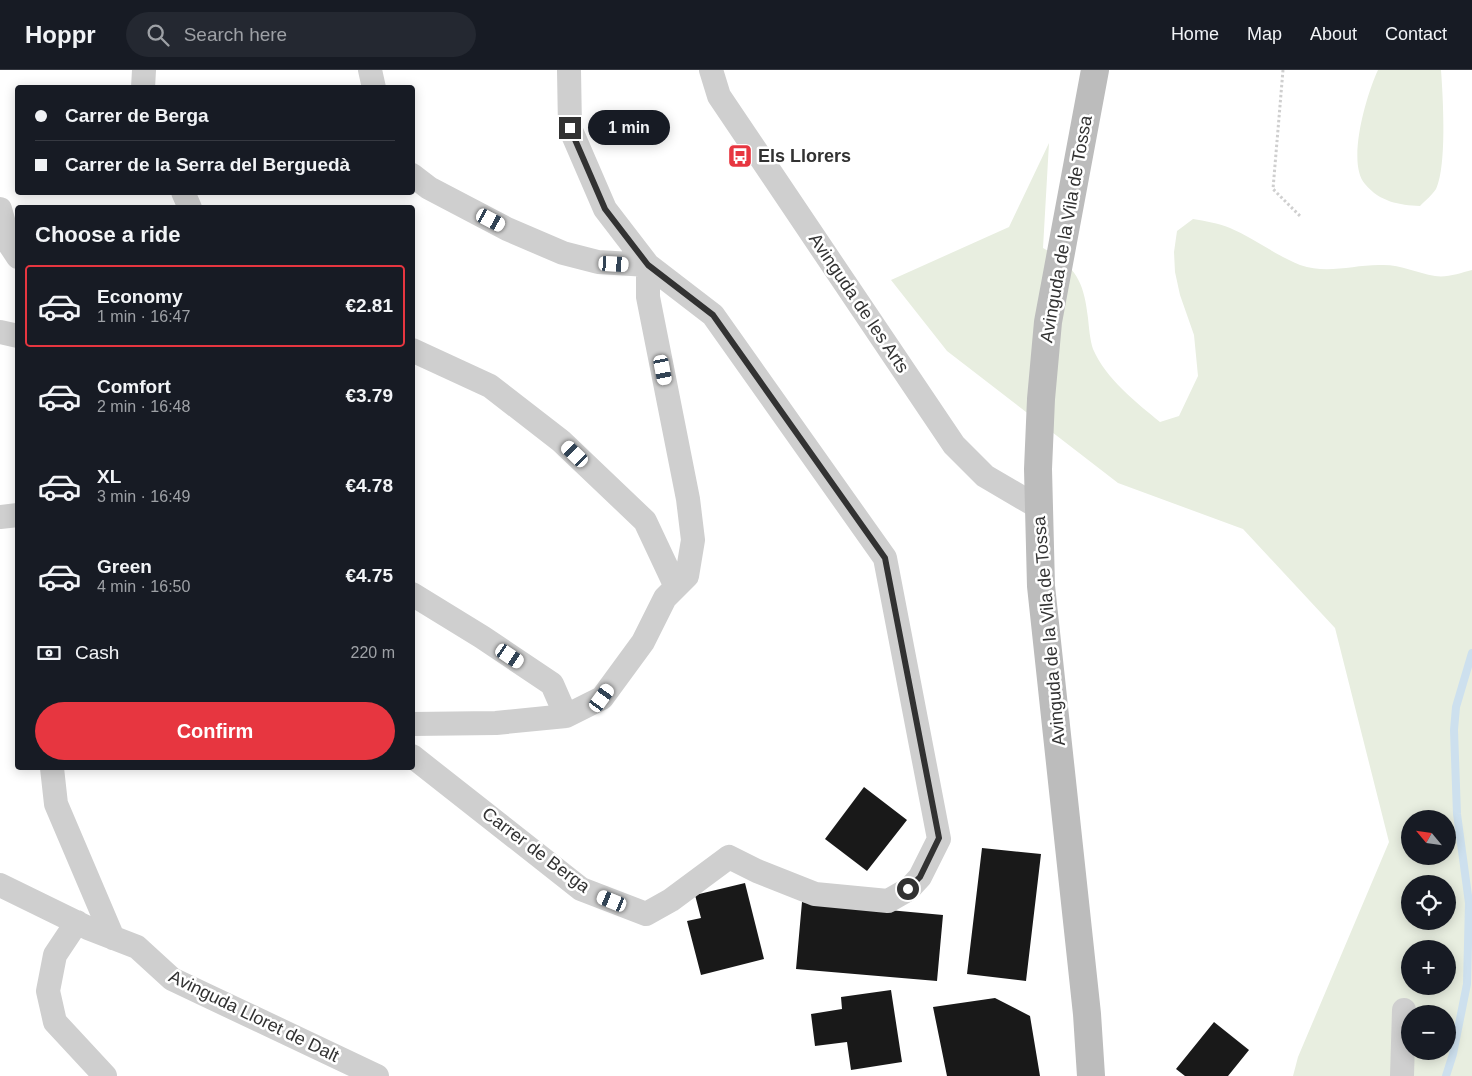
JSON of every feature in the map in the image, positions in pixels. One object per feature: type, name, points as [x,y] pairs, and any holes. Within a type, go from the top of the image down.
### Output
[{"type":"main road","name":"Avinguda de la Vila de Tossa","points":[[1091,1076],[1087,1014],[1041,586],[1038,507],[1041,399],[1048,322],[1095,70]]},
{"type":"street","points":[[142,85],[144,70]]},
{"type":"street","points":[[370,70],[373,85]]},
{"type":"street","points":[[415,724],[496,723],[566,716],[602,698],[643,642],[665,598],[687,576],[693,540],[688,498],[648,297],[648,265],[605,209],[570,128],[569,70]]},
{"type":"street","name":"Avinguda de les Arts","points":[[712,70],[720,96],[954,445],[985,476],[1038,507]]},
{"type":"street","points":[[415,177],[429,188],[507,229],[563,253],[598,262],[648,265]]},
{"type":"street","points":[[0,209],[10,246],[15,253]]},
{"type":"street","name":"Carrer de Berga","points":[[415,758],[581,889],[646,914],[670,900],[729,857],[757,872],[815,894],[888,901],[908,889],[920,877],[939,838],[885,558],[713,315],[648,265]]},
{"type":"street","points":[[0,332],[15,335]]},
{"type":"street","points":[[415,351],[490,386],[561,441],[645,521],[676,587]]},
{"type":"street","points":[[0,516],[15,515]]},
{"type":"street","points":[[415,596],[482,637],[552,684],[566,716]]},
{"type":"street","points":[[52,770],[56,804],[113,938]]},
{"type":"street","name":"Avinguda Lloret de Dalt","points":[[0,885],[137,948],[172,979],[377,1076]]},
{"type":"street","points":[[77,922],[55,955],[48,991],[56,1022],[105,1076]]},
{"type":"street","points":[[1402,1060],[1402,1076]]},
{"type":"path","points":[[1283,70],[1273,189],[1300,217]]},
{"type":"shaded area","points":[[1378,70],[1441,70],[1443,97],[1442,164],[1436,189],[1420,206],[1405,205],[1383,199],[1365,184],[1360,174],[1357,161],[1360,128]]},
{"type":"shaded area","points":[[1049,143],[1043,248],[1063,261],[1071,269],[1081,285],[1092,345],[1099,360],[1122,389],[1160,422],[1179,416],[1198,376],[1194,335],[1180,295],[1175,272],[1174,252],[1177,231],[1193,219],[1216,223],[1230,228],[1291,261],[1311,268],[1331,269],[1390,265],[1428,275],[1440,276],[1454,275],[1472,270],[1472,1076],[1293,1076],[1298,1057],[1389,842],[1335,628],[1243,529],[1118,483],[947,351],[891,280],[1009,227]]},
{"type":"building","points":[[864,787],[907,820],[867,871],[825,839]]},
{"type":"building","points":[[982,848],[1041,854],[1026,981],[967,974]]},
{"type":"building","points":[[745,883],[764,959],[701,975],[687,921],[701,918],[695,895]]},
{"type":"building","points":[[802,902],[943,915],[937,981],[796,969]]},
{"type":"building","points":[[891,990],[902,1062],[851,1070],[847,1042],[815,1046],[811,1014],[842,1009],[841,997]]},
{"type":"building","points":[[995,998],[1030,1016],[1040,1076],[947,1076],[933,1007]]},
{"type":"building","points":[[1214,1022],[1249,1050],[1228,1076],[1185,1076],[1176,1069]]},
{"type":"waterway","points":[[1446,1076],[1453,1054],[1467,984],[1469,903],[1457,814],[1454,730],[1456,707],[1472,653]]},
{"type":"place","name":"Els Llorers","points":[[740,156]]},
{"type":"route","points":[[570,128],[605,209],[648,265],[713,315],[885,558],[939,838],[920,877],[908,889]]}]
